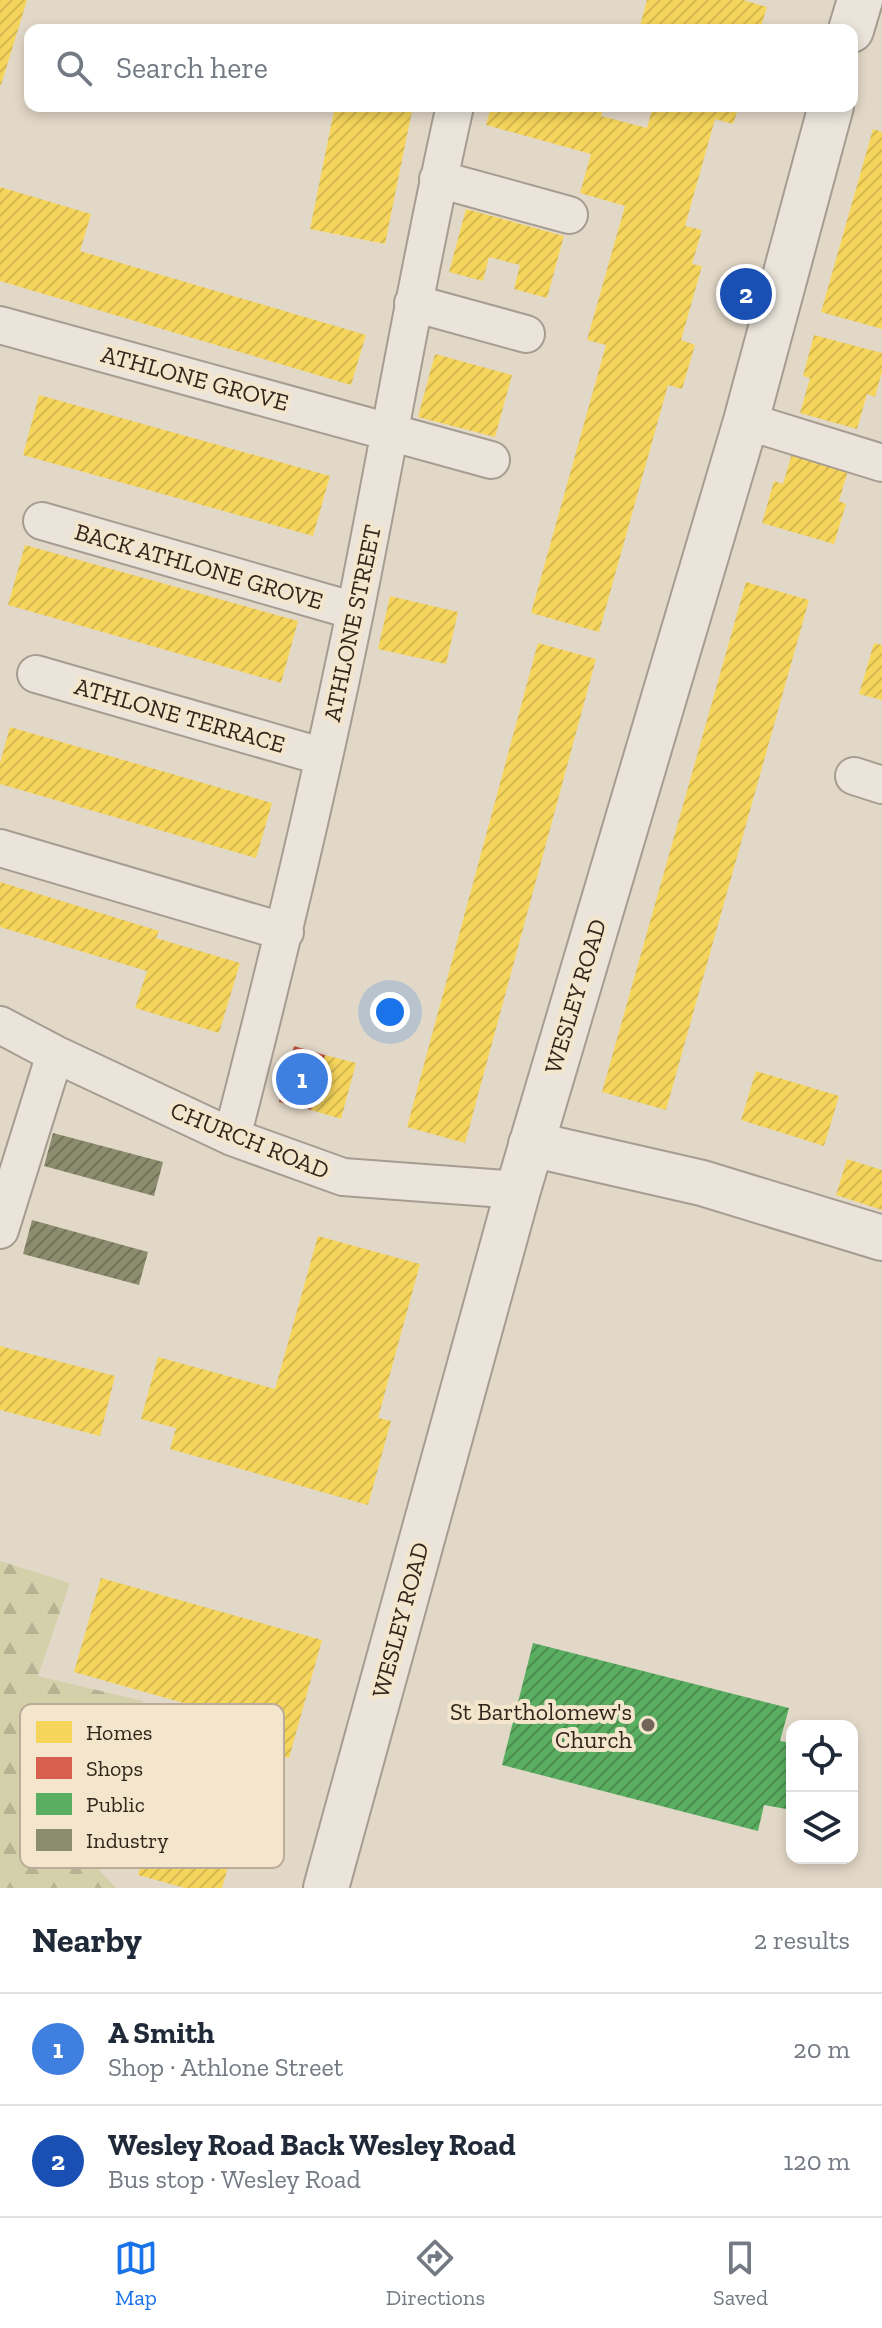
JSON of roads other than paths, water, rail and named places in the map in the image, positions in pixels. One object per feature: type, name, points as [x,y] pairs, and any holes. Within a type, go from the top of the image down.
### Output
[{"type":"street","points":[[853,24],[860,0]]},
{"type":"street","name":"ATHLONE STREET","points":[[232,1137],[285,932],[324,757],[454,112]]},
{"type":"street","name":"WESLEY ROAD","points":[[326,1888],[531,1144],[746,421],[829,112]]},
{"type":"street","points":[[438,179],[569,215]]},
{"type":"street","points":[[413,303],[526,334]]},
{"type":"street","name":"ATHLONE GROVE","points":[[0,325],[491,460]]},
{"type":"street","points":[[746,421],[882,463]]},
{"type":"street","name":"BACK ATHLONE GROVE","points":[[42,521],[355,611]]},
{"type":"street","name":"ATHLONE TERRACE","points":[[36,674],[324,757]]},
{"type":"street","points":[[0,848],[285,932]]},
{"type":"street","name":"CHURCH ROAD","points":[[0,1025],[232,1137],[343,1177],[518,1190]]},
{"type":"street","points":[[0,1230],[55,1054]]},
{"type":"street","points":[[531,1144],[702,1183],[882,1238]]},
{"type":"place","name":"Wesley Road Back Wesley Road","points":[[746,294]]},
{"type":"place","name":"A Smith","points":[[302,1079]]},
{"type":"place","name":"St Bartholomew's Church","points":[[648,1725]]}]
